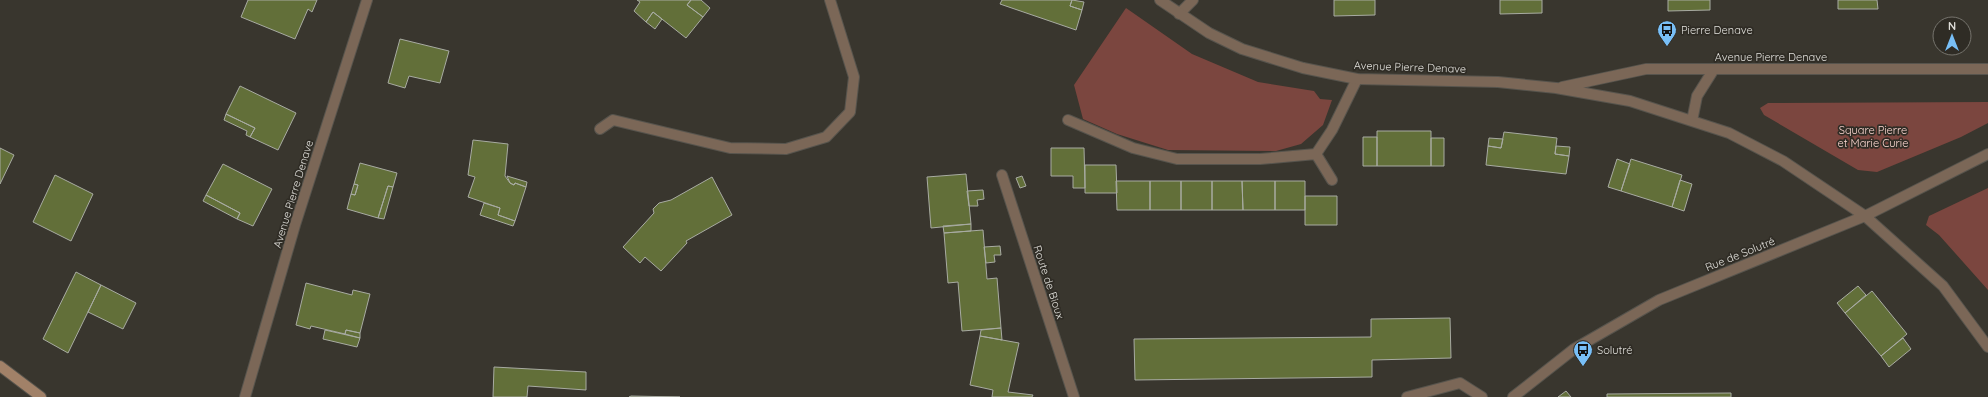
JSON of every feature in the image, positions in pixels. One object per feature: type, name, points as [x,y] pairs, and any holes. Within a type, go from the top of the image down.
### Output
[{"type":"main road","points":[[0,366],[41,397]]},
{"type":"street","name":"Avenue Pierre Denave","points":[[245,397],[295,225],[367,0]]},
{"type":"street","points":[[600,128],[613,120],[730,148],[786,149],[826,137],[850,112],[854,76],[830,0]]},
{"type":"street","name":"Avenue Pierre Denave","points":[[1160,0],[1178,14],[1209,33],[1242,49],[1303,68],[1358,79],[1498,82],[1556,88],[1630,101],[1729,133],[1783,161],[1865,216],[1942,286],[1988,348]]},
{"type":"street","points":[[1178,14],[1193,0]]},
{"type":"street","points":[[1692,121],[1697,96],[1714,69]]},
{"type":"street","name":"Avenue Pierre Denave","points":[[1556,88],[1646,70],[1988,69]]},
{"type":"street","points":[[1316,154],[1332,130],[1358,79]]},
{"type":"street","points":[[1068,120],[1133,148],[1177,158],[1260,158],[1316,154]]},
{"type":"street","points":[[1316,154],[1332,180]]},
{"type":"street","name":"Rue de Solutré","points":[[1513,397],[1574,349],[1659,300],[1865,216],[1988,154]]},
{"type":"street","name":"Route de Bioux","points":[[1002,175],[1074,397]]},
{"type":"street","points":[[1407,397],[1460,384],[1482,397]]},
{"type":"green space","points":[[1126,8],[1192,54],[1258,82],[1314,91],[1320,99],[1332,100],[1323,125],[1301,144],[1276,151],[1168,150],[1117,134],[1083,119],[1074,85]]},
{"type":"green space","name":"Square Pierre et Marie Curie","points":[[1988,102],[1988,123],[1961,137],[1877,172],[1858,170],[1764,115],[1760,108],[1768,103]]},
{"type":"green space","points":[[1988,188],[1988,290],[1939,235],[1926,225],[1929,216]]},
{"type":"building","points":[[248,0],[317,0],[312,12],[308,9],[295,39],[241,17]]},
{"type":"building","points":[[637,0],[691,0],[687,5],[703,17],[686,38],[653,12],[646,22],[634,11],[640,2]]},
{"type":"building","points":[[691,0],[701,0],[710,8],[703,17],[687,5]]},
{"type":"building","points":[[1002,0],[1072,0],[1070,6],[1082,10],[1076,30],[1000,4]]},
{"type":"building","points":[[1072,0],[1084,2],[1082,10],[1070,6]]},
{"type":"building","points":[[1334,0],[1375,0],[1375,15],[1334,16]]},
{"type":"building","points":[[1500,0],[1542,0],[1542,13],[1500,14]]},
{"type":"building","points":[[1668,0],[1710,0],[1710,10],[1668,11]]},
{"type":"building","points":[[1838,0],[1877,0],[1878,9],[1838,9]]},
{"type":"building","points":[[653,12],[662,19],[655,29],[646,22]]},
{"type":"building","points":[[400,39],[449,51],[440,83],[409,76],[405,88],[388,83]]},
{"type":"building","points":[[240,86],[296,113],[278,150],[250,137],[255,128],[226,114]]},
{"type":"building","points":[[226,114],[255,128],[250,137],[246,135],[247,131],[224,120]]},
{"type":"building","points":[[1377,131],[1431,131],[1431,166],[1377,166]]},
{"type":"building","points":[[1504,132],[1557,138],[1555,154],[1569,156],[1566,174],[1486,165],[1488,146],[1501,148]]},
{"type":"building","points":[[1363,137],[1377,137],[1377,166],[1363,166]]},
{"type":"building","points":[[1431,138],[1444,138],[1444,166],[1431,166]]},
{"type":"building","points":[[1489,138],[1503,139],[1501,148],[1488,146]]},
{"type":"building","points":[[473,140],[508,144],[505,176],[510,183],[514,185],[515,183],[526,187],[515,221],[498,215],[500,208],[468,197],[475,177],[468,175]]},
{"type":"building","points":[[1556,146],[1570,147],[1569,156],[1555,154]]},
{"type":"building","points":[[0,148],[14,155],[0,184]]},
{"type":"building","points":[[1051,148],[1084,148],[1085,188],[1073,188],[1073,176],[1051,176]]},
{"type":"building","points":[[1617,159],[1630,164],[1621,191],[1608,187]]},
{"type":"building","points":[[1631,159],[1682,175],[1672,207],[1621,191]]},
{"type":"building","points":[[360,163],[397,173],[393,187],[388,186],[378,218],[347,209],[351,194],[355,195],[358,185],[354,184]]},
{"type":"building","points":[[223,164],[272,189],[253,226],[237,219],[240,213],[206,195]]},
{"type":"building","points":[[1085,165],[1116,165],[1117,193],[1085,193]]},
{"type":"building","points":[[966,174],[971,224],[931,228],[927,177]]},
{"type":"building","points":[[55,175],[93,194],[71,241],[33,222]]},
{"type":"building","points":[[507,176],[527,182],[526,187],[515,183],[514,185],[510,183]]},
{"type":"building","points":[[1022,176],[1026,186],[1020,188],[1016,178]]},
{"type":"building","points":[[712,177],[732,215],[686,241],[687,243],[661,271],[645,257],[640,263],[623,247],[654,213],[653,209],[659,203],[671,200]]},
{"type":"building","points":[[1680,180],[1692,184],[1684,211],[1672,207]]},
{"type":"building","points":[[1116,181],[1150,181],[1150,210],[1117,210]]},
{"type":"building","points":[[1150,181],[1181,181],[1181,210],[1150,210]]},
{"type":"building","points":[[1181,181],[1212,181],[1212,210],[1181,210]]},
{"type":"building","points":[[1212,181],[1242,181],[1243,210],[1212,210]]},
{"type":"building","points":[[1242,181],[1275,181],[1275,210],[1243,210]]},
{"type":"building","points":[[1275,181],[1305,181],[1305,210],[1275,210]]},
{"type":"building","points":[[354,184],[358,185],[355,195],[351,194]]},
{"type":"building","points":[[388,186],[393,187],[384,219],[378,218]]},
{"type":"building","points":[[983,190],[984,199],[977,200],[978,206],[969,206],[967,191]]},
{"type":"building","points":[[206,195],[240,213],[237,219],[203,201]]},
{"type":"building","points":[[1305,196],[1337,196],[1337,225],[1305,225]]},
{"type":"building","points":[[484,203],[500,208],[498,215],[515,221],[513,226],[480,215]]},
{"type":"building","points":[[971,224],[971,231],[944,233],[943,226]]},
{"type":"building","points":[[983,230],[987,279],[997,278],[1001,328],[962,331],[958,282],[948,283],[944,233]]},
{"type":"building","points":[[1000,246],[1001,255],[994,255],[995,262],[986,263],[984,247]]},
{"type":"building","points":[[76,272],[101,285],[68,353],[43,339]]},
{"type":"building","points":[[306,283],[352,295],[353,290],[370,294],[360,333],[346,330],[345,334],[311,326],[310,329],[296,325]]},
{"type":"building","points":[[101,285],[136,303],[123,329],[88,312]]},
{"type":"building","points":[[1858,286],[1866,295],[1845,313],[1837,303]]},
{"type":"building","points":[[1872,291],[1907,334],[1881,356],[1845,313]]},
{"type":"building","points":[[1450,318],[1451,358],[1372,360],[1372,377],[1135,380],[1134,339],[1371,337],[1371,319]]},
{"type":"building","points":[[1001,328],[1002,340],[980,336],[981,330]]},
{"type":"building","points":[[325,330],[360,338],[357,347],[323,339]]},
{"type":"building","points":[[346,330],[360,333],[360,338],[345,334]]},
{"type":"building","points":[[980,336],[1019,343],[1008,392],[1033,395],[1032,397],[992,397],[993,390],[970,385]]},
{"type":"building","points":[[1903,338],[1911,349],[1889,367],[1881,356]]},
{"type":"building","points":[[494,367],[586,372],[586,390],[528,386],[527,397],[493,397]]},
{"type":"building","points":[[1566,391],[1571,397],[1558,397]]},
{"type":"building","points":[[1731,393],[1731,397],[1607,397],[1607,394]]},
{"type":"building","points":[[631,396],[680,397],[629,397]]},
{"type":"place","name":"Pierre Denave","points":[[1667,47]]},
{"type":"place","name":"Solutré","points":[[1583,367]]}]
